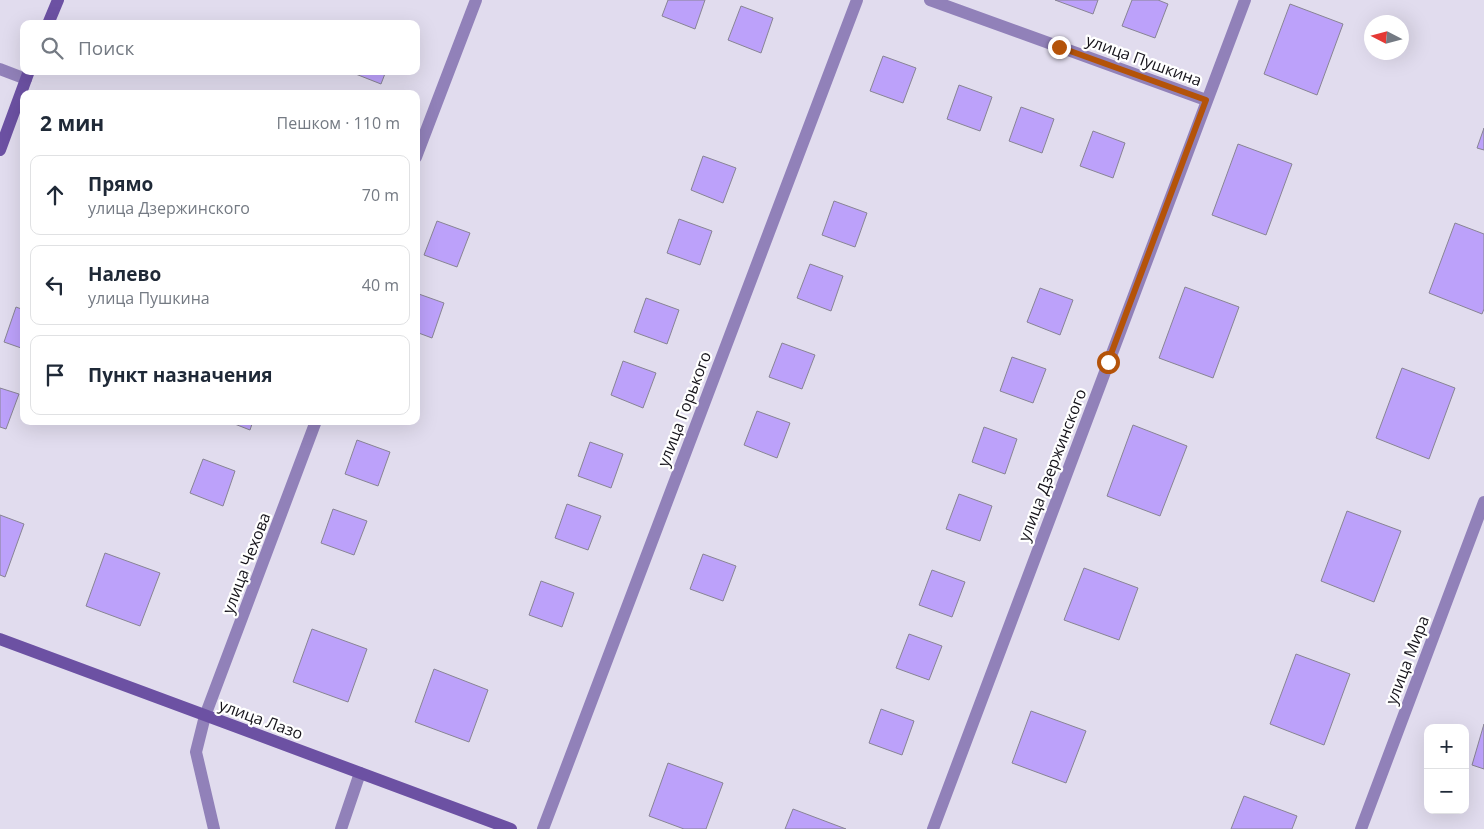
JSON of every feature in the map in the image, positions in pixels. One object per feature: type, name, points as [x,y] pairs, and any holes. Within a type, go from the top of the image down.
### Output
[{"type":"street","points":[[50,20],[58,0]]},
{"type":"street","points":[[420,147],[476,0]]},
{"type":"street","name":"улица Горького","points":[[542,829],[857,0]]},
{"type":"street","name":"улица Пушкина","points":[[930,0],[1206,100]]},
{"type":"street","name":"улица Дзержинского","points":[[933,829],[1245,0]]},
{"type":"street","points":[[0,69],[20,73]]},
{"type":"street","points":[[22,90],[28,75]]},
{"type":"street","points":[[0,150],[20,96]]},
{"type":"street","name":"улица Чехова","points":[[214,829],[196,752],[205,716],[314,425]]},
{"type":"street","name":"улица Мира","points":[[1361,829],[1484,502]]},
{"type":"street","name":"улица Лазо","points":[[0,639],[511,829]]},
{"type":"street","points":[[341,829],[360,773]]},
{"type":"building","points":[[668,0],[705,0],[695,29],[662,16]]},
{"type":"building","points":[[1055,0],[1098,0],[1093,14]]},
{"type":"building","points":[[1132,0],[1158,0],[1168,4],[1155,38],[1122,26]]},
{"type":"building","points":[[1290,4],[1343,24],[1317,95],[1264,74]]},
{"type":"building","points":[[741,6],[773,18],[761,53],[728,40]]},
{"type":"building","points":[[883,56],[916,68],[903,103],[870,91]]},
{"type":"building","points":[[358,75],[384,75],[381,84]]},
{"type":"building","points":[[959,85],[992,97],[980,131],[947,119]]},
{"type":"building","points":[[1021,107],[1054,119],[1042,153],[1009,141]]},
{"type":"building","points":[[1484,128],[1484,150],[1477,148]]},
{"type":"building","points":[[1093,131],[1125,143],[1113,178],[1080,166]]},
{"type":"building","points":[[1238,144],[1292,164],[1266,235],[1212,215]]},
{"type":"building","points":[[703,156],[736,168],[723,203],[691,190]]},
{"type":"building","points":[[834,201],[867,213],[855,247],[822,235]]},
{"type":"building","points":[[679,219],[712,231],[700,265],[667,253]]},
{"type":"building","points":[[437,221],[470,233],[457,267],[424,255]]},
{"type":"building","points":[[1455,223],[1484,234],[1484,309],[1482,314],[1429,293]]},
{"type":"building","points":[[810,264],[843,276],[831,311],[797,298]]},
{"type":"building","points":[[1185,287],[1239,307],[1213,378],[1159,358]]},
{"type":"building","points":[[1040,288],[1073,300],[1060,335],[1027,322]]},
{"type":"building","points":[[420,294],[444,303],[432,338],[420,334]]},
{"type":"building","points":[[646,298],[679,310],[667,344],[634,332]]},
{"type":"building","points":[[16,307],[20,308],[20,348],[4,342]]},
{"type":"building","points":[[782,343],[815,355],[802,389],[769,377]]},
{"type":"building","points":[[1012,357],[1046,369],[1033,403],[1000,391]]},
{"type":"building","points":[[623,361],[656,373],[643,408],[611,395]]},
{"type":"building","points":[[1402,368],[1455,388],[1429,459],[1376,438]]},
{"type":"building","points":[[0,388],[19,394],[6,429],[0,427]]},
{"type":"building","points":[[757,411],[790,423],[777,458],[744,445]]},
{"type":"building","points":[[237,425],[252,425],[250,430]]},
{"type":"building","points":[[1133,425],[1187,446],[1160,516],[1107,496]]},
{"type":"building","points":[[984,427],[1017,439],[1005,474],[972,462]]},
{"type":"building","points":[[357,440],[390,452],[378,486],[345,474]]},
{"type":"building","points":[[590,442],[623,454],[611,488],[578,476]]},
{"type":"building","points":[[203,459],[235,471],[223,506],[190,493]]},
{"type":"building","points":[[959,494],[992,506],[980,541],[946,529]]},
{"type":"building","points":[[567,504],[601,516],[588,550],[555,538]]},
{"type":"building","points":[[333,509],[367,521],[354,555],[321,543]]},
{"type":"building","points":[[1347,511],[1401,531],[1374,602],[1321,581]]},
{"type":"building","points":[[0,515],[24,524],[5,577],[0,575]]},
{"type":"building","points":[[105,553],[160,573],[140,626],[86,606]]},
{"type":"building","points":[[703,554],[736,566],[723,601],[690,589]]},
{"type":"building","points":[[1084,568],[1138,588],[1119,640],[1064,620]]},
{"type":"building","points":[[932,570],[965,582],[952,617],[919,605]]},
{"type":"building","points":[[541,581],[574,593],[562,627],[529,615]]},
{"type":"building","points":[[312,629],[367,649],[348,702],[293,682]]},
{"type":"building","points":[[909,634],[942,646],[929,680],[896,668]]},
{"type":"building","points":[[1296,654],[1350,674],[1324,745],[1270,724]]},
{"type":"building","points":[[434,669],[488,690],[469,742],[415,722]]},
{"type":"building","points":[[881,709],[914,721],[902,755],[869,743]]},
{"type":"building","points":[[1031,711],[1086,731],[1066,783],[1012,763]]},
{"type":"building","points":[[1484,724],[1484,769],[1472,765]]},
{"type":"building","points":[[668,763],[723,783],[706,829],[684,829],[649,816]]},
{"type":"building","points":[[1244,796],[1297,816],[1292,829],[1231,829]]},
{"type":"building","points":[[793,809],[846,829],[785,829]]},
{"type":"route","points":[[1059,47],[1206,100],[1108,362]]}]
